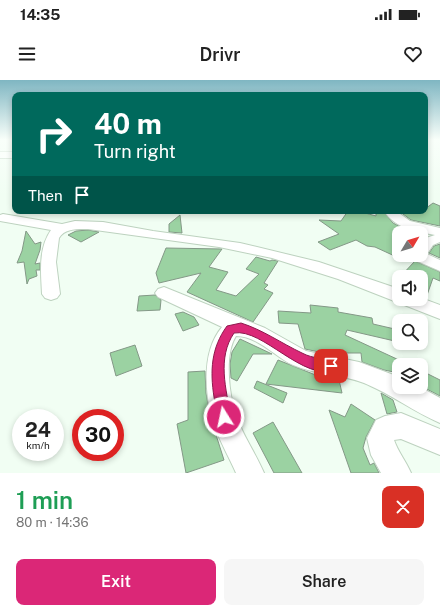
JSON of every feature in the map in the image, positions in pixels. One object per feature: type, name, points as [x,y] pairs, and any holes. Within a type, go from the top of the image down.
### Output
[{"type":"street","points":[[392,214],[401,223],[415,226]]},
{"type":"street","points":[[3,218],[62,228]]},
{"type":"street","points":[[51,294],[48,265],[52,238],[56,232],[62,228],[72,225],[105,226],[153,235],[228,245],[277,255],[326,269],[392,293]]},
{"type":"street","points":[[428,229],[440,232]]},
{"type":"street","points":[[428,231],[440,237]]},
{"type":"street","points":[[428,242],[433,238],[440,237]]},
{"type":"street","points":[[428,261],[440,266]]},
{"type":"street","points":[[164,293],[262,336],[299,358],[316,364],[346,368],[390,383],[440,411]]},
{"type":"street","points":[[425,306],[440,312]]},
{"type":"street","points":[[241,327],[231,329],[224,338],[218,357],[218,378],[224,417],[250,473]]},
{"type":"street","points":[[397,473],[385,455],[380,438],[385,429],[401,426],[440,442]]},
{"type":"building","points":[[433,203],[440,206],[440,226],[411,220],[403,214],[428,214],[428,207]]},
{"type":"building","points":[[346,214],[369,214],[376,216],[376,214],[386,214],[393,223],[399,226],[392,226],[392,255],[375,247],[367,246],[356,240],[330,250],[318,242],[339,234],[319,220],[341,221]]},
{"type":"building","points":[[180,215],[182,233],[169,232],[169,224]]},
{"type":"building","points":[[88,230],[99,232],[81,242],[68,235],[76,231]]},
{"type":"building","points":[[26,231],[35,244],[41,242],[35,264],[40,263],[40,270],[36,270],[37,276],[29,279],[27,284],[24,262],[17,263],[22,251]]},
{"type":"building","points":[[440,244],[440,258],[429,253],[434,246]]},
{"type":"building","points":[[166,248],[222,249],[209,267],[228,272],[216,290],[236,296],[259,274],[246,269],[256,257],[270,261],[278,261],[264,283],[268,285],[264,289],[273,293],[253,322],[187,292],[201,273],[159,283],[156,273]]},
{"type":"building","points":[[414,262],[417,262],[440,272],[440,281],[433,278],[428,292],[428,270],[407,270]]},
{"type":"building","points":[[155,295],[161,300],[160,310],[137,311],[139,296]]},
{"type":"building","points":[[310,305],[338,308],[338,312],[372,318],[373,324],[392,328],[392,340],[347,330],[345,335],[395,358],[392,358],[392,372],[362,362],[361,353],[324,353],[305,349],[298,324],[279,323],[278,311],[311,313]]},
{"type":"building","points":[[183,312],[194,317],[199,325],[183,331],[175,314]]},
{"type":"building","points":[[240,339],[272,354],[253,354],[237,381],[231,378],[230,364],[232,352]]},
{"type":"building","points":[[135,345],[142,366],[116,376],[110,353]]},
{"type":"building","points":[[278,360],[323,378],[339,380],[342,393],[266,384]]},
{"type":"building","points":[[205,371],[206,393],[210,416],[224,460],[186,473],[177,424],[188,420],[188,372]]},
{"type":"building","points":[[428,374],[440,380],[440,396],[428,390]]},
{"type":"building","points":[[257,381],[287,393],[283,403],[254,388]]},
{"type":"building","points":[[381,393],[393,400],[397,412],[387,414]]},
{"type":"building","points":[[351,404],[375,420],[366,437],[363,448],[370,465],[374,463],[379,473],[351,473],[329,410],[345,417]]},
{"type":"building","points":[[273,422],[302,473],[274,473],[253,433]]},
{"type":"route","points":[[224,417],[218,378],[218,357],[224,338],[231,329],[241,327],[262,336],[299,358],[316,364],[331,366]]}]
